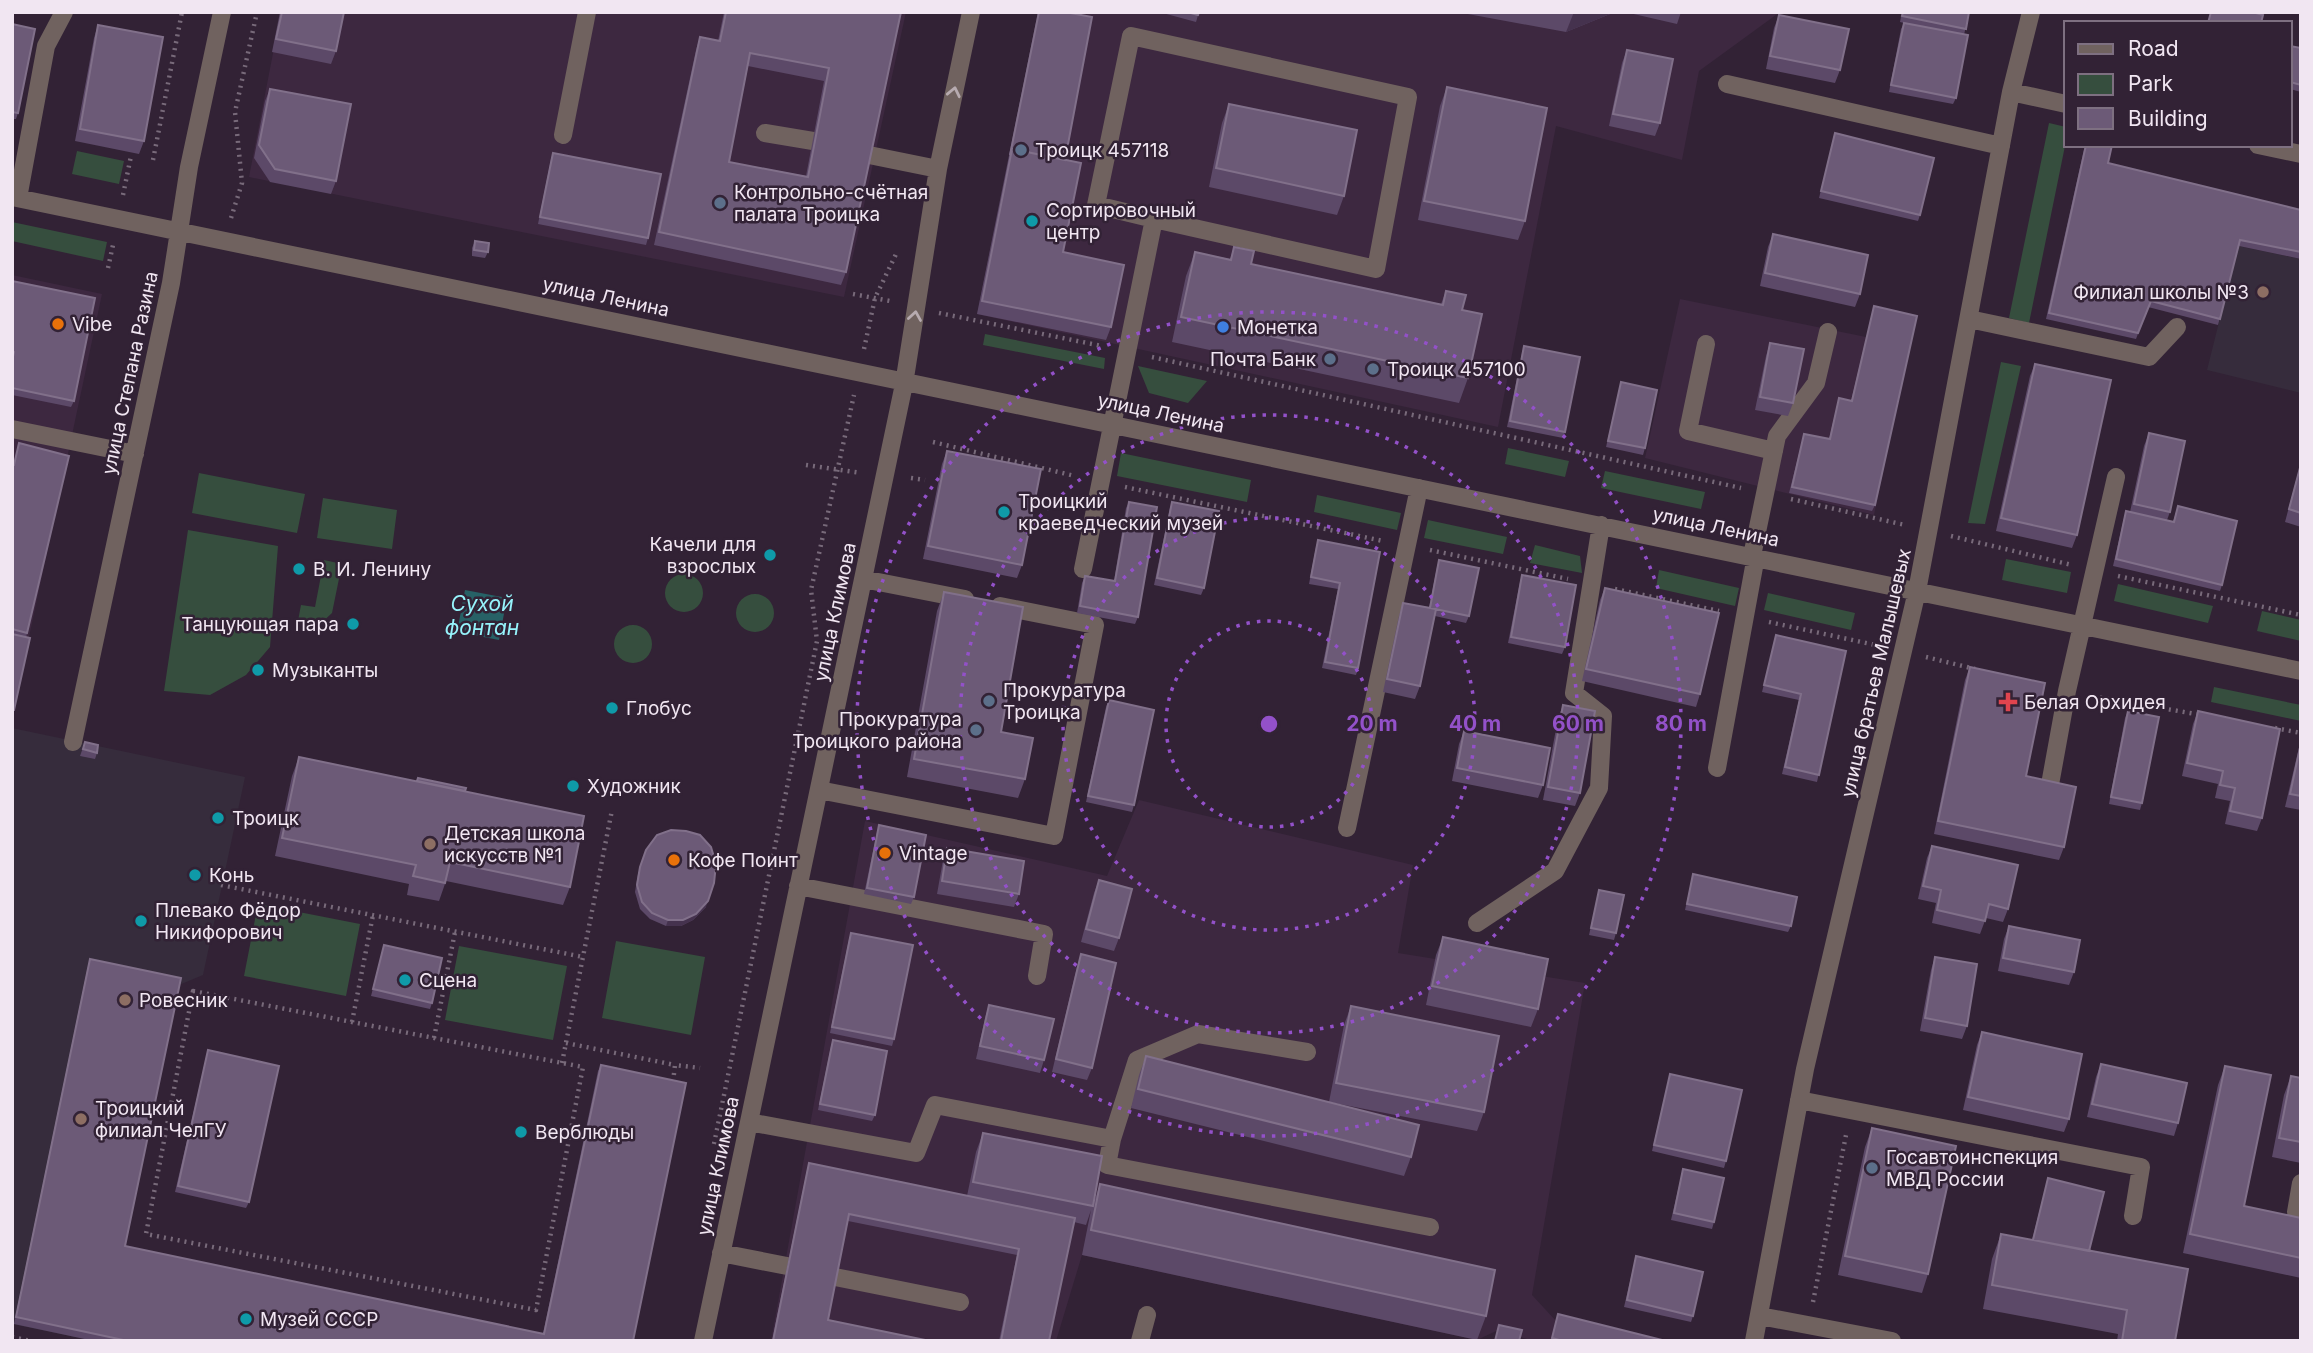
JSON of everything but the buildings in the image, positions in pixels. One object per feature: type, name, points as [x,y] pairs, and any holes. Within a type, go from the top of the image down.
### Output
[{"type":"street","points":[[15,197],[46,46],[64,12]]},
{"type":"street","name":"улица Степана Разина","points":[[73,742],[172,283],[222,12]]},
{"type":"street","points":[[563,135],[587,12]]},
{"type":"street","name":"улица Климова","points":[[703,1341],[904,384],[938,169],[971,12]]},
{"type":"street","name":"улица братьев Малышевых","points":[[1754,1341],[1799,1100],[1917,591],[2011,93],[2031,12]]},
{"type":"street","points":[[1131,36],[1408,97],[1376,269],[1154,219],[1097,205],[1131,36]]},
{"type":"street","points":[[1727,84],[2001,146]]},
{"type":"street","points":[[2011,93],[2064,104]]},
{"type":"street","points":[[765,133],[813,141]]},
{"type":"street","points":[[2268,147],[2301,154]]},
{"type":"street","points":[[869,155],[938,169]]},
{"type":"street","name":"улица Ленина","points":[[15,197],[904,384],[1112,424],[2301,671]]},
{"type":"street","points":[[1083,569],[1154,219]]},
{"type":"street","points":[[1969,319],[2149,357],[2177,327]]},
{"type":"street","points":[[1717,768],[1777,436],[1816,383],[1828,332]]},
{"type":"street","points":[[1706,344],[1688,431],[1774,451]]},
{"type":"street","points":[[12,429],[135,454]]},
{"type":"street","points":[[2049,790],[2116,477]]},
{"type":"street","points":[[1347,828],[1419,488]]},
{"type":"street","points":[[1477,923],[1555,871],[1599,788],[1603,716],[1574,694],[1601,525]]},
{"type":"street","points":[[819,790],[1054,836],[1096,625],[863,579]]},
{"type":"street","points":[[799,886],[1044,934],[1037,976]]},
{"type":"street","points":[[1307,1052],[1198,1034],[1137,1060],[1112,1139],[1107,1165],[1430,1227]]},
{"type":"street","points":[[1799,1100],[2141,1167],[2133,1216]]},
{"type":"street","points":[[749,1122],[916,1153],[935,1105],[1112,1139]]},
{"type":"street","points":[[2296,1212],[2301,1183]]},
{"type":"street","points":[[721,1253],[787,1266]]},
{"type":"street","points":[[835,1277],[960,1302]]},
{"type":"street","points":[[1140,1341],[1147,1315]]},
{"type":"street","points":[[1760,1315],[1892,1341]]},
{"type":"path","points":[[153,160],[182,12]]},
{"type":"path","points":[[224,239],[242,183],[235,112],[257,12]]},
{"type":"path","points":[[713,1152],[817,641],[811,590],[875,298],[902,240]]},
{"type":"path","points":[[853,294],[961,319],[1127,351],[2301,615]]},
{"type":"path","points":[[562,1063],[612,810]]},
{"type":"path","points":[[221,885],[583,957]]},
{"type":"path","points":[[352,1022],[373,915]]},
{"type":"path","points":[[434,1038],[455,932]]},
{"type":"path","points":[[193,990],[352,1022],[583,1067],[536,1310],[146,1234],[193,990]]},
{"type":"path","points":[[566,1042],[700,1068]]},
{"type":"path","points":[[673,1087],[675,1065]]},
{"type":"path","points":[[1809,1324],[1850,1110]]},
{"type":"path","points":[[12,1337],[31,1341]]},
{"type":"shaded area","points":[[281,12],[906,12],[844,297],[249,177]]},
{"type":"shaded area","points":[[1039,12],[1780,12],[1699,71],[1682,160],[1556,126],[1498,427],[977,314]]},
{"type":"shaded area","name":"Филиал школы №3","points":[[2238,246],[2301,259],[2301,393],[2207,370]]},
{"type":"shaded area","points":[[12,275],[102,294],[12,717]]},
{"type":"shaded area","points":[[1680,299],[1910,346],[1874,515],[1645,458]]},
{"type":"shaded area","name":"Троицкий филиал ЧелГУ","points":[[12,728],[245,777],[203,975],[179,985],[95,1341],[12,1324]]},
{"type":"shaded area","points":[[1139,800],[1413,865],[1398,953],[1585,983],[1532,1295],[1556,1321],[1551,1341],[1535,1341],[1496,1331],[1477,1340],[1082,1255],[1056,1341],[771,1341],[865,821],[1107,876]]},
{"type":"green space","points":[[2049,123],[2064,127],[2065,147],[2029,323],[2009,318]]},
{"type":"green space","points":[[77,151],[124,161],[119,184],[72,174]]},
{"type":"green space","points":[[12,222],[107,242],[103,261],[12,241]]},
{"type":"green space","points":[[985,334],[1105,358],[1104,369],[983,345]]},
{"type":"green space","points":[[2001,362],[2021,366],[1985,524],[1968,523]]},
{"type":"green space","points":[[1138,366],[1207,381],[1188,403],[1149,393]]},
{"type":"green space","points":[[1508,448],[1569,461],[1565,477],[1505,464]]},
{"type":"green space","points":[[1121,453],[1251,480],[1247,502],[1117,476]]},
{"type":"green space","points":[[1605,471],[1705,492],[1701,509],[1601,488]]},
{"type":"green space","points":[[199,473],[305,494],[297,533],[192,513]]},
{"type":"green space","points":[[1317,495],[1401,513],[1397,530],[1314,512]]},
{"type":"green space","points":[[323,498],[397,510],[392,549],[317,538]]},
{"type":"green space","points":[[1428,520],[1507,537],[1503,554],[1424,538]]},
{"type":"green space","points":[[188,530],[278,546],[270,647],[246,675],[210,695],[164,691]]},
{"type":"green space","points":[[1535,545],[1580,556],[1582,573],[1530,563]]},
{"type":"green space","points":[[2006,559],[2071,572],[2067,593],[2002,580]]},
{"type":"green space","points":[[324,560],[342,564],[332,613],[317,627],[297,626],[301,605],[315,607]]},
{"type":"green space","points":[[1659,570],[1739,588],[1735,606],[1656,588]]},
{"type":"green space","points":[[684,574],[697,580],[703,593],[697,606],[684,612],[671,606],[665,593],[671,580]]},
{"type":"green space","points":[[2118,584],[2213,606],[2208,623],[2114,601]]},
{"type":"green space","points":[[1768,593],[1855,613],[1851,630],[1764,610]]},
{"type":"green space","points":[[755,594],[768,600],[774,613],[768,626],[755,632],[742,626],[736,613],[742,600]]},
{"type":"green space","points":[[2262,611],[2301,620],[2301,641],[2257,631]]},
{"type":"green space","points":[[633,625],[646,631],[652,644],[646,657],[633,663],[620,657],[614,644],[620,631]]},
{"type":"green space","points":[[2214,687],[2301,705],[2301,721],[2211,702]]},
{"type":"green space","points":[[258,904],[360,924],[346,996],[244,976]]},
{"type":"green space","points":[[616,941],[705,957],[691,1035],[602,1018]]},
{"type":"green space","points":[[459,946],[567,966],[553,1040],[445,1020]]},
{"type":"water","name":"Сухой фонтан","points":[[465,590],[507,598],[499,640],[457,632]]},
{"type":"place","name":"Троицк 457118","points":[[1021,150]]},
{"type":"place","name":"Контрольно-счётная палата Троицка","points":[[720,203]]},
{"type":"place","name":"Сортировочный центр","points":[[1032,221]]},
{"type":"place","name":"Филиал школы №3","points":[[2263,292]]},
{"type":"place","name":"Vibe","points":[[58,324]]},
{"type":"place","name":"Монетка","points":[[1223,327]]},
{"type":"place","name":"Почта Банк","points":[[1330,359]]},
{"type":"place","name":"Троицк 457100","points":[[1373,369]]},
{"type":"place","name":"Троицкий краеведческий музей","points":[[1004,512]]},
{"type":"place","name":"Качели для взрослых","points":[[770,555]]},
{"type":"place","name":"В. И. Ленину","points":[[299,569]]},
{"type":"place","name":"Танцующая пара","points":[[353,624]]},
{"type":"place","name":"Музыканты","points":[[258,670]]},
{"type":"place","name":"Прокуратура Троицка","points":[[989,701]]},
{"type":"place","name":"Белая Орхидея","points":[[2008,702]]},
{"type":"place","name":"Глобус","points":[[612,708]]},
{"type":"place","name":"Прокуратура Троицкого района","points":[[976,730]]},
{"type":"place","name":"Художник","points":[[573,786]]},
{"type":"place","name":"Троицк","points":[[218,818]]},
{"type":"place","name":"Детская школа искусств №1","points":[[430,844]]},
{"type":"place","name":"Vintage","points":[[885,853]]},
{"type":"place","name":"Кофе Поинт","points":[[674,860]]},
{"type":"place","name":"Конь","points":[[195,875]]},
{"type":"place","name":"Плевако Фёдор Никифорович","points":[[141,921]]},
{"type":"place","name":"Сцена","points":[[405,980]]},
{"type":"place","name":"Ровесник","points":[[125,1000]]},
{"type":"place","name":"Троицкий филиал ЧелГУ","points":[[81,1119]]},
{"type":"place","name":"Верблюды","points":[[521,1132]]},
{"type":"place","name":"Госавтоинспекция МВД России","points":[[1872,1168]]},
{"type":"place","name":"Музей СССР","points":[[246,1319]]}]
